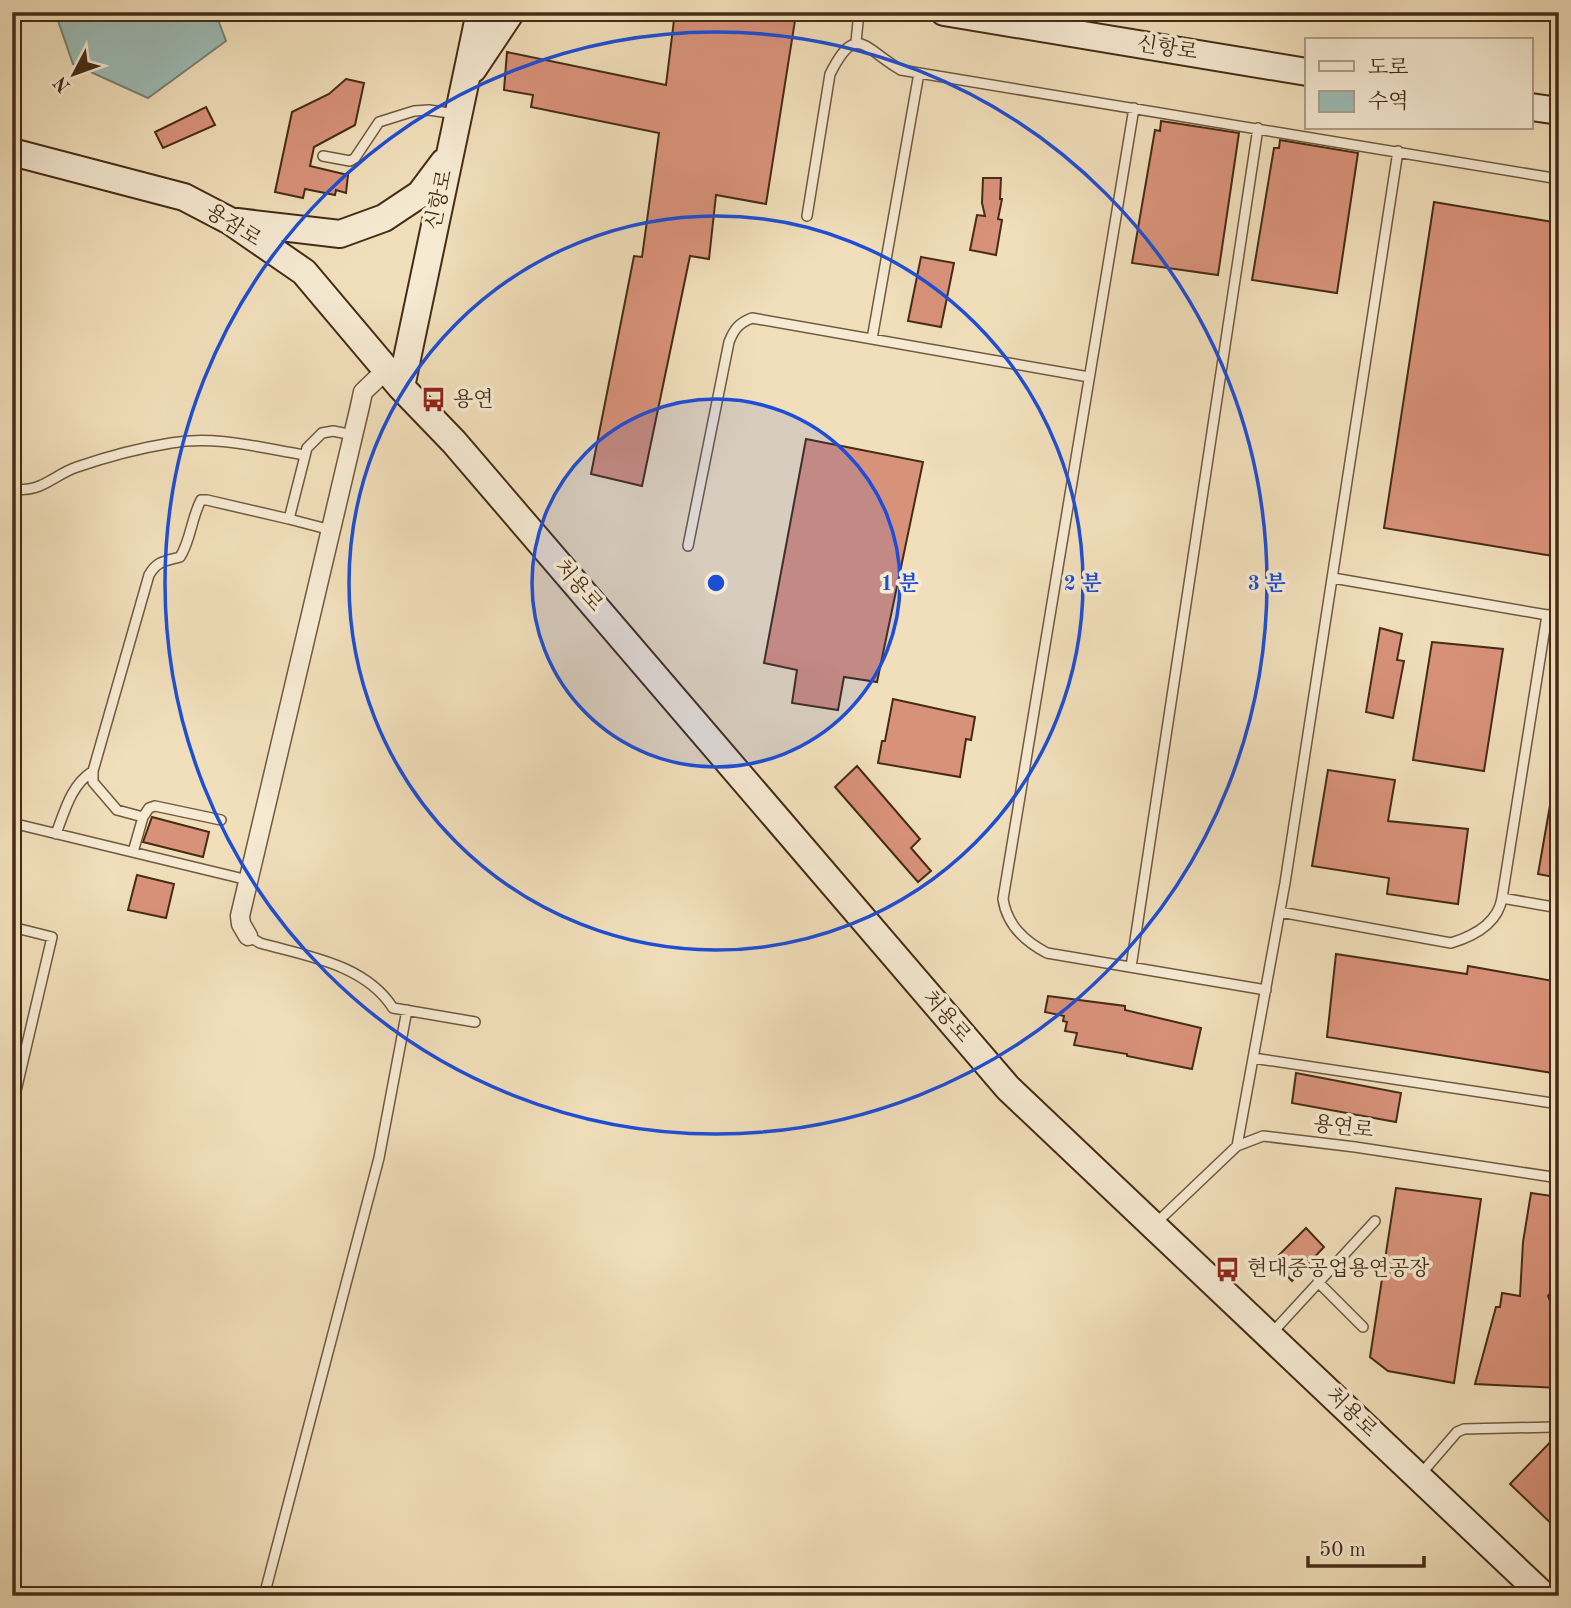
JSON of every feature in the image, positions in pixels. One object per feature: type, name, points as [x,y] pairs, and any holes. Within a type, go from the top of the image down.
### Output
[{"type":"street","name":"신항로","points":[[394,379],[449,155],[480,12]]},
{"type":"street","points":[[466,79],[511,12]]},
{"type":"street","name":"신항로","points":[[944,12],[1305,72]]},
{"type":"street","points":[[1532,107],[1559,111]]},
{"type":"street","name":"용잠로","points":[[12,152],[184,197],[230,221],[303,272],[394,379]]},
{"type":"street","points":[[230,221],[340,234],[384,218],[420,194],[449,155]]},
{"type":"street","points":[[248,936],[240,916],[363,392],[394,379]]},
{"type":"street","name":"처용로","points":[[394,379],[454,442],[1008,1088],[1544,1596]]},
{"type":"lane","points":[[856,42],[859,12]]},
{"type":"lane","points":[[807,216],[830,74],[839,56],[856,42],[864,44],[901,70],[1559,179]]},
{"type":"lane","points":[[872,339],[919,73]]},
{"type":"lane","points":[[1134,108],[1003,899],[1011,925],[1047,953],[1266,990]]},
{"type":"lane","points":[[323,156],[350,161],[355,159],[379,122],[404,114],[429,110],[458,115]]},
{"type":"lane","points":[[1131,967],[1258,128]]},
{"type":"lane","points":[[1237,1146],[1280,912],[1398,151]]},
{"type":"lane","points":[[688,546],[729,342],[733,331],[741,322],[752,318],[1089,377]]},
{"type":"lane","points":[[289,519],[307,448],[322,433],[333,431],[353,435]]},
{"type":"lane","points":[[12,488],[24,491],[38,488],[78,467],[169,443],[195,439],[305,455]]},
{"type":"lane","points":[[143,817],[117,810],[93,782],[93,771],[149,575],[154,567],[160,562],[180,557],[186,549],[201,500],[331,530]]},
{"type":"lane","points":[[1333,578],[1547,615],[1559,614]]},
{"type":"lane","points":[[1280,912],[1451,943],[1471,937],[1490,921],[1501,906],[1547,615]]},
{"type":"lane","points":[[56,834],[72,792],[84,777],[93,771]]},
{"type":"lane","points":[[133,852],[143,817],[149,808],[155,806],[221,820]]},
{"type":"lane","points":[[12,823],[248,880]]},
{"type":"lane","points":[[1502,898],[1559,908]]},
{"type":"lane","points":[[12,927],[52,937],[12,1108]]},
{"type":"lane","points":[[248,936],[260,943],[340,967],[385,995],[393,1008],[475,1023]]},
{"type":"lane","points":[[264,1596],[379,1158],[407,1010]]},
{"type":"lane","points":[[1253,1058],[1559,1104]]},
{"type":"lane","name":"용연로","points":[[1154,1225],[1237,1146],[1263,1136],[1559,1178]]},
{"type":"lane","points":[[1269,1335],[1375,1221]]},
{"type":"lane","points":[[1318,1282],[1363,1327]]},
{"type":"lane","points":[[1419,1477],[1457,1432],[1464,1429],[1554,1427]]},
{"type":"water","points":[[55,12],[215,12],[226,41],[148,98],[73,64]]},
{"type":"building","points":[[675,12],[796,14],[766,204],[716,195],[709,259],[690,256],[642,486],[591,474],[634,256],[642,257],[659,133],[531,107],[533,95],[504,90],[507,52],[666,85]]},
{"type":"building","points":[[346,79],[364,83],[355,125],[314,147],[310,166],[348,175],[346,193],[336,190],[335,195],[305,189],[303,198],[275,192],[292,112],[329,94]]},
{"type":"building","points":[[206,107],[215,125],[163,148],[155,132]]},
{"type":"building","points":[[1161,121],[1239,133],[1218,275],[1132,263],[1155,130],[1160,131]]},
{"type":"building","points":[[1280,140],[1358,153],[1337,293],[1252,280],[1274,148],[1279,148]]},
{"type":"building","points":[[983,178],[1001,178],[1002,199],[998,219],[1002,220],[996,255],[970,250],[977,215],[985,216],[982,203]]},
{"type":"building","points":[[1434,202],[1559,223],[1559,557],[1384,528]]},
{"type":"building","points":[[921,257],[954,263],[941,327],[908,321]]},
{"type":"building","points":[[806,439],[923,462],[877,682],[844,677],[838,710],[792,703],[797,670],[764,663]]},
{"type":"building","points":[[1380,628],[1402,634],[1397,660],[1404,661],[1393,718],[1366,712]]},
{"type":"building","points":[[1432,642],[1503,649],[1484,771],[1413,760]]},
{"type":"building","points":[[893,699],[975,717],[971,740],[966,739],[960,777],[878,763]]},
{"type":"building","points":[[857,766],[920,839],[911,848],[931,871],[918,882],[835,787]]},
{"type":"building","points":[[1328,770],[1395,780],[1388,821],[1468,829],[1458,904],[1387,894],[1389,878],[1312,866]]},
{"type":"building","points":[[1552,794],[1559,795],[1559,878],[1538,874]]},
{"type":"building","points":[[152,817],[209,832],[203,857],[143,842]]},
{"type":"building","points":[[137,875],[174,884],[166,918],[128,910]]},
{"type":"building","points":[[1336,954],[1467,974],[1468,966],[1559,982],[1559,1074],[1327,1037]]},
{"type":"building","points":[[1048,996],[1125,1006],[1125,1010],[1201,1028],[1192,1069],[1074,1045],[1077,1033],[1065,1031],[1067,1022],[1063,1021],[1064,1016],[1045,1012]]},
{"type":"building","points":[[1296,1073],[1401,1093],[1396,1122],[1292,1103]]},
{"type":"building","points":[[1396,1188],[1481,1199],[1454,1383],[1388,1371],[1370,1357]]},
{"type":"building","points":[[1531,1193],[1559,1197],[1559,1249],[1553,1290],[1548,1296],[1551,1303],[1559,1304],[1559,1388],[1475,1384],[1502,1293],[1520,1296],[1523,1242]]},
{"type":"building","points":[[1306,1228],[1324,1247],[1292,1281],[1273,1261]]},
{"type":"building","points":[[1559,1433],[1559,1531],[1510,1484]]},
{"type":"place","name":"용연","points":[[433,400]]},
{"type":"place","name":"현대중공업용연공장","points":[[1227,1269]]}]
